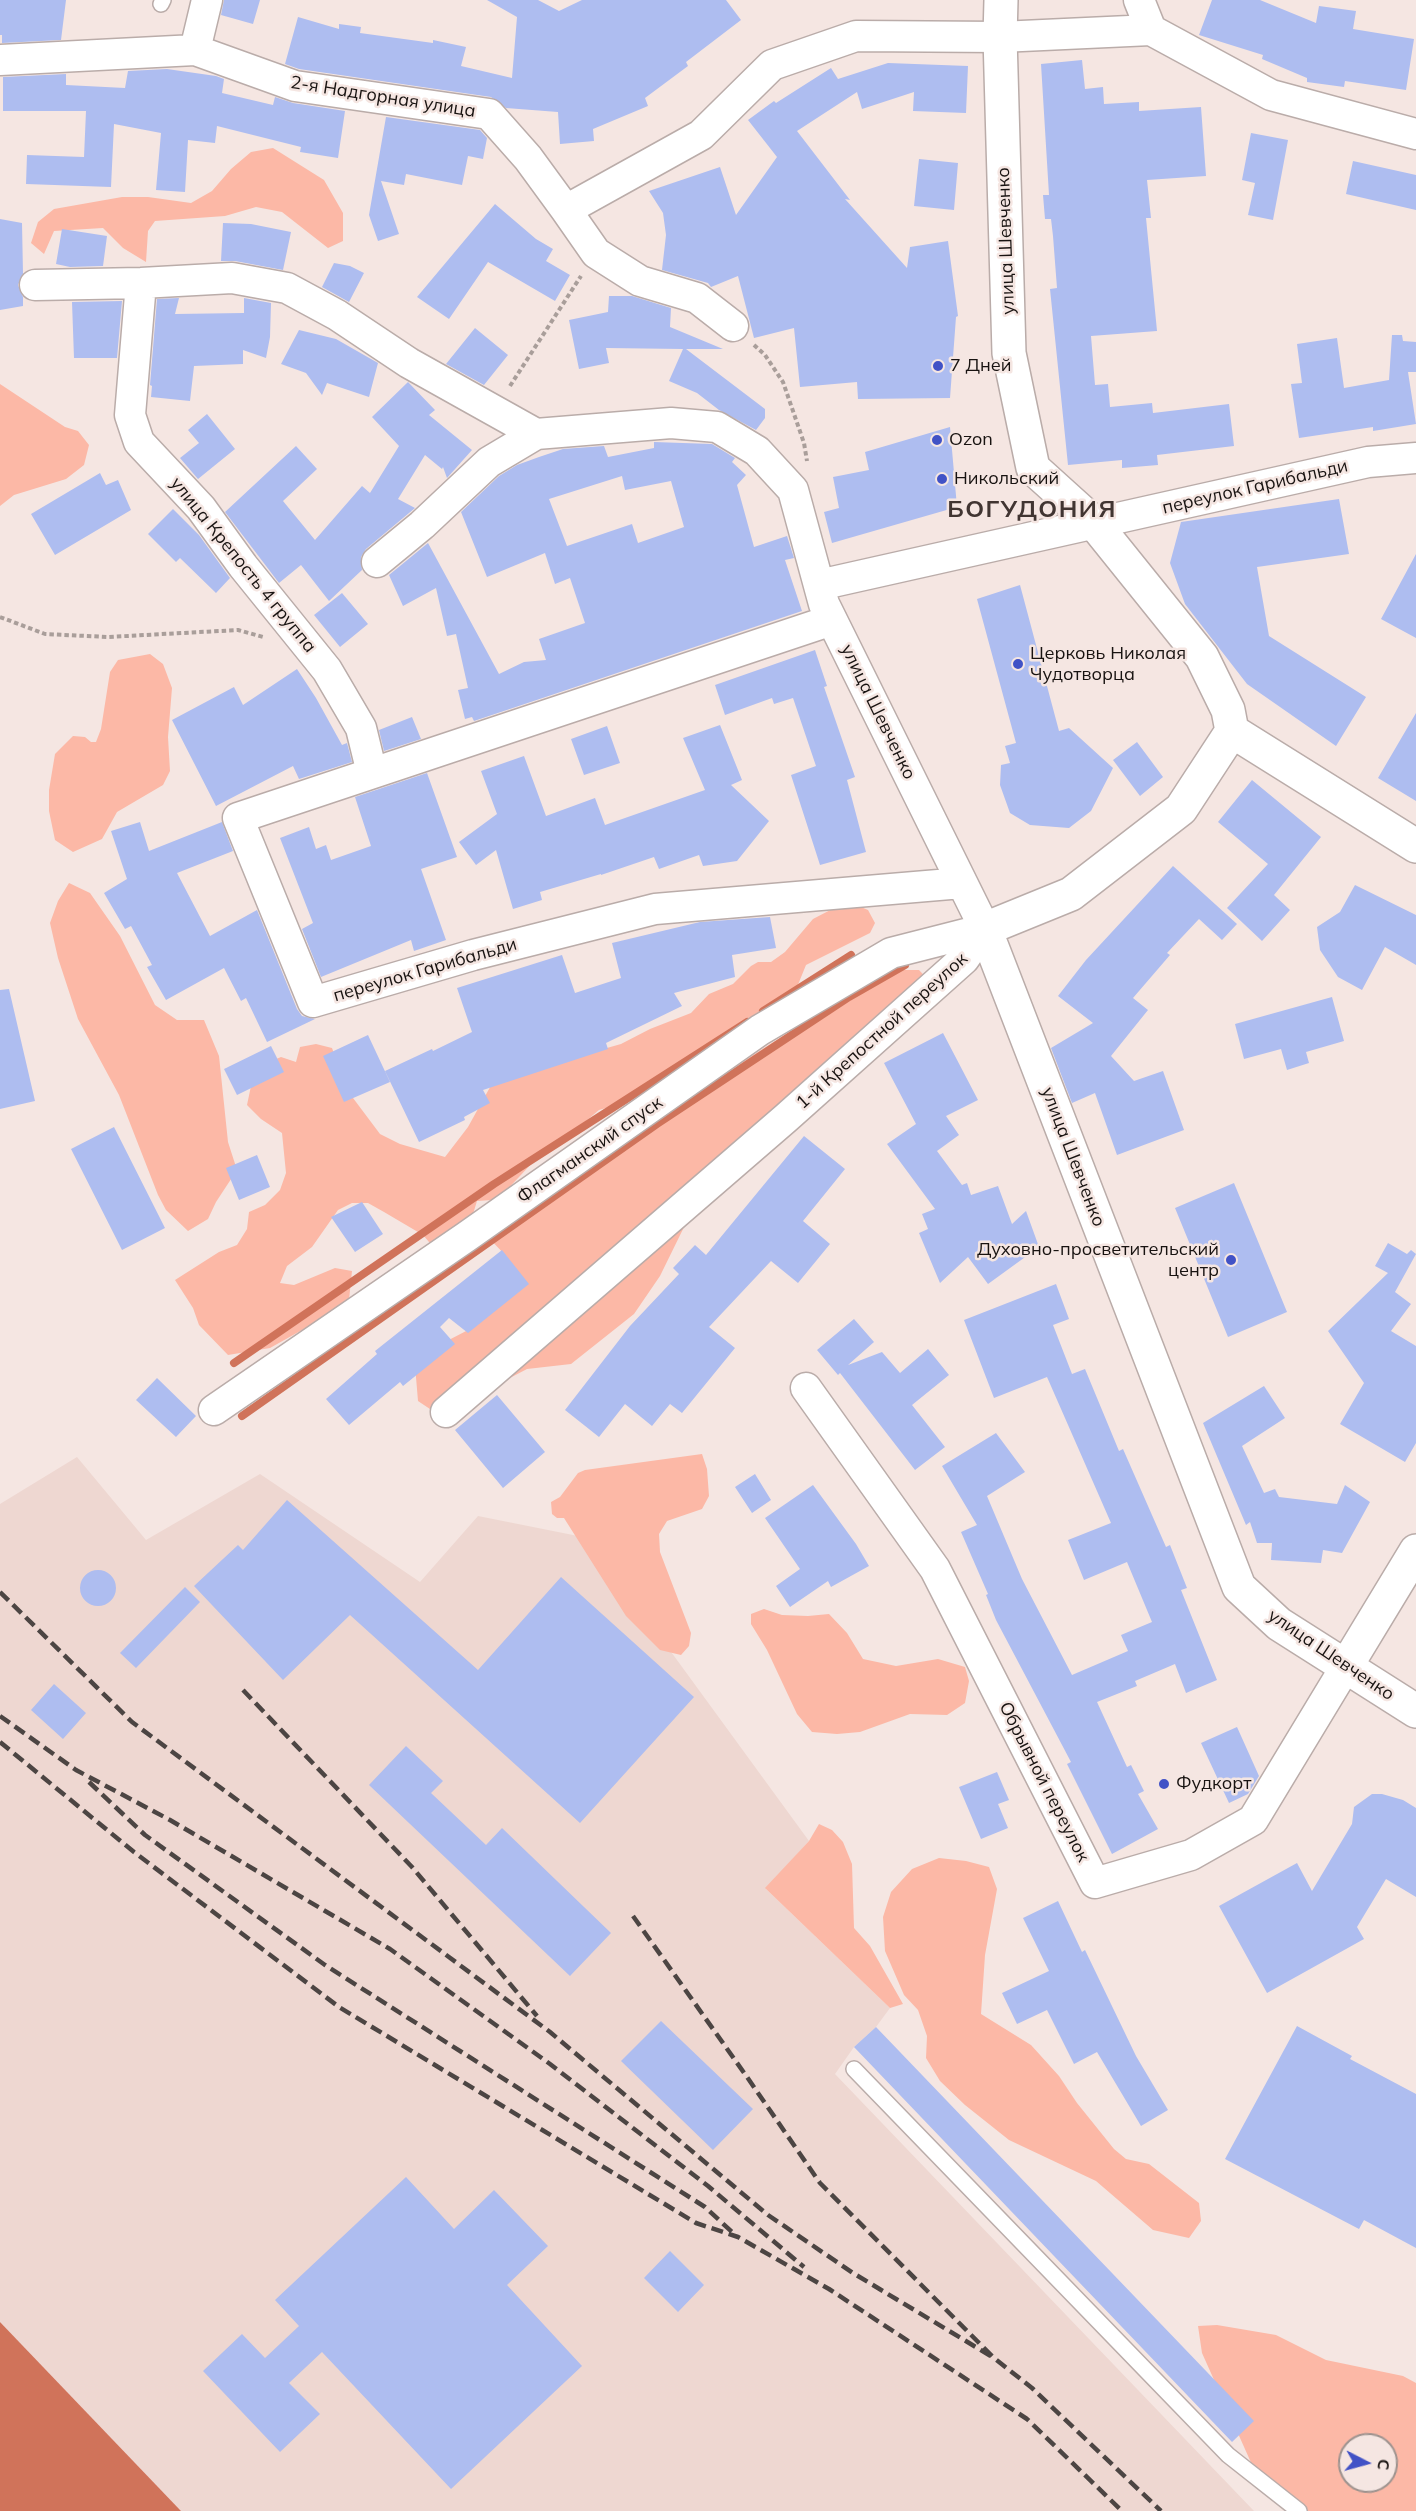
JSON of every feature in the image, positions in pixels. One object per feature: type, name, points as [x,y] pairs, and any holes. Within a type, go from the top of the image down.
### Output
[{"type":"street","points":[[195,50],[207,0]]},
{"type":"street","name":"улица Шевченко","points":[[1001,0],[1000,37],[1009,353],[1033,468],[1095,524],[1202,657],[1228,710],[1232,731]]},
{"type":"street","points":[[1139,0],[1151,30]]},
{"type":"street","points":[[566,210],[701,135],[772,65],[856,36],[1000,37],[1151,30],[1271,95],[1416,134]]},
{"type":"street","name":"2-я Надгорная улица","points":[[0,60],[195,50],[295,86],[489,114],[528,158],[596,253]]},
{"type":"street","points":[[596,253],[640,281],[697,298],[733,326]]},
{"type":"street","points":[[35,285],[232,278],[287,288],[337,315],[409,363],[536,434]]},
{"type":"street","name":"улица Крепость 4 группа","points":[[141,283],[130,415],[140,442],[201,508],[243,566],[327,670],[361,728],[370,765],[369,774]]},
{"type":"street","points":[[377,562],[422,525],[489,462],[536,434],[671,423],[717,427],[757,451],[793,490],[825,603]]},
{"type":"street","name":"переулок Гарибальди","points":[[962,883],[655,909],[473,956],[313,1002],[238,818],[369,774],[825,603],[1095,524],[1368,462],[1416,459]]},
{"type":"street","name":"улица Шевченко","points":[[825,603],[985,929],[1239,1587],[1279,1624],[1416,1711]]},
{"type":"street","points":[[985,929],[1071,894],[1181,809],[1232,731],[1416,846]]},
{"type":"street","name":"Флагманский спуск","points":[[214,1410],[466,1237],[760,1030],[891,953],[985,929]]},
{"type":"street","name":"1-й Крепостной переулок","points":[[446,1412],[786,1118],[964,959],[985,929]]},
{"type":"street","name":"Обрывной переулок","points":[[806,1388],[935,1569],[1095,1883],[1191,1856],[1253,1820],[1345,1668]]},
{"type":"street","points":[[1345,1668],[1416,1551]]},
{"type":"lane","points":[[854,2069],[1228,2455],[1299,2511]]},
{"type":"path","points":[[493,412],[596,253]]},
{"type":"path","points":[[0,617],[45,634],[76,636],[108,637],[238,630],[310,650]]},
{"type":"shaded area","points":[[273,148],[324,180],[343,213],[343,241],[328,248],[282,212],[256,207],[225,216],[155,221],[148,231],[146,262],[123,248],[103,228],[54,231],[44,254],[31,243],[38,222],[54,209],[122,197],[148,197],[191,203],[212,191],[231,169],[251,152]]},
{"type":"shaded area","points":[[0,384],[65,427],[78,431],[89,445],[84,465],[66,479],[14,495],[0,506]]},
{"type":"shaded area","points":[[150,654],[163,664],[172,688],[168,737],[170,771],[163,785],[117,812],[102,839],[73,852],[55,840],[49,811],[49,790],[55,754],[73,736],[85,737],[91,742],[96,742],[101,729],[110,672],[118,660]]},
{"type":"shaded area","points":[[69,883],[90,893],[120,936],[155,1005],[177,1020],[204,1020],[219,1056],[228,1142],[237,1170],[208,1219],[188,1231],[166,1210],[158,1195],[119,1095],[78,1019],[58,958],[50,923],[58,901]]},
{"type":"shaded area","points":[[854,904],[868,910],[875,923],[870,933],[806,965],[795,992],[684,1069],[649,1084],[627,1102],[599,1110],[573,1132],[549,1145],[504,1193],[492,1200],[477,1201],[473,1214],[476,1222],[435,1249],[423,1235],[368,1203],[352,1203],[338,1210],[312,1247],[287,1266],[280,1283],[294,1285],[335,1268],[352,1271],[349,1300],[270,1348],[228,1355],[199,1325],[193,1308],[175,1280],[219,1252],[237,1245],[247,1229],[249,1212],[265,1205],[280,1190],[286,1173],[282,1133],[261,1119],[247,1105],[251,1086],[262,1065],[281,1057],[296,1062],[300,1047],[316,1044],[332,1048],[347,1090],[380,1134],[400,1144],[445,1157],[468,1127],[494,1080],[621,1044],[650,1029],[691,1013],[709,994],[733,984],[751,966],[758,962],[771,962],[785,952],[813,919],[838,906]]},
{"type":"shaded area","points":[[897,970],[919,970],[934,986],[686,1223],[660,1276],[634,1314],[571,1364],[527,1369],[439,1415],[418,1401],[415,1365],[443,1343],[470,1329],[507,1257],[487,1236],[636,1130],[861,986]]},
{"type":"shaded area","points":[[702,1454],[707,1469],[709,1496],[702,1509],[667,1521],[659,1534],[660,1552],[691,1633],[689,1646],[681,1655],[660,1650],[626,1616],[564,1518],[557,1518],[552,1514],[551,1502],[560,1497],[578,1473],[585,1470]]},
{"type":"shaded area","points":[[77,1457],[146,1540],[260,1474],[420,1582],[478,1516],[588,1538],[809,1841],[766,1889],[890,2008],[876,2027],[854,2047],[835,2074],[1254,2511],[181,2511],[0,2322],[0,1504]]},
{"type":"shaded area","points":[[764,1609],[782,1615],[829,1614],[847,1633],[863,1659],[896,1666],[938,1659],[965,1667],[969,1681],[965,1703],[947,1715],[910,1714],[860,1732],[837,1734],[812,1732],[797,1714],[767,1650],[751,1624],[751,1614]]},
{"type":"shaded area","points":[[819,1824],[832,1830],[843,1842],[852,1864],[854,1928],[870,1946],[903,2004],[890,2008],[765,1888],[809,1841]]},
{"type":"shaded area","points":[[939,1858],[966,1861],[989,1867],[997,1889],[985,1955],[981,2014],[1031,2045],[1059,2076],[1077,2103],[1114,2149],[1126,2159],[1149,2164],[1199,2203],[1201,2221],[1189,2238],[1153,2230],[1096,2181],[1009,2140],[965,2105],[940,2081],[926,2058],[927,2036],[918,2010],[904,1995],[885,1951],[883,1917],[891,1892],[912,1869]]},
{"type":"shaded area","points":[[0,2322],[181,2511],[0,2511]]},
{"type":"shaded area","points":[[1217,2325],[1276,2335],[1326,2360],[1403,2376],[1416,2383],[1416,2511],[1297,2511],[1253,2467],[1202,2353],[1198,2326]]},
{"type":"building","points":[[0,0],[66,0],[61,40],[2,43]]},
{"type":"building","points":[[224,0],[260,0],[253,24],[221,15]]},
{"type":"building","points":[[487,0],[538,0],[559,11],[582,0],[726,0],[741,20],[686,62],[688,66],[645,98],[648,106],[593,129],[594,141],[560,144],[558,112],[506,108],[491,97],[299,69],[285,64],[298,17],[339,29],[339,24],[361,27],[360,33],[433,43],[433,40],[466,47],[461,66],[512,78],[517,17]]},
{"type":"building","points":[[1212,0],[1260,0],[1316,23],[1319,6],[1356,11],[1353,29],[1414,39],[1406,90],[1345,81],[1344,87],[1307,82],[1307,78],[1262,59],[1263,55],[1199,35]]},
{"type":"building","points":[[1082,60],[1085,89],[1103,87],[1104,104],[1139,102],[1139,111],[1201,107],[1206,176],[1147,180],[1151,218],[1146,218],[1157,331],[1091,336],[1095,385],[1108,384],[1110,407],[1152,403],[1153,413],[1229,404],[1234,446],[1157,455],[1158,465],[1122,468],[1122,460],[1068,465],[1050,289],[1057,288],[1053,236],[1051,219],[1045,219],[1043,195],[1049,195],[1041,64]]},
{"type":"building","points":[[888,63],[968,66],[966,113],[913,111],[914,92],[862,109],[857,92],[797,131],[850,200],[845,199],[907,268],[910,247],[948,241],[958,316],[956,317],[950,398],[858,399],[857,382],[800,387],[794,328],[754,338],[738,276],[711,287],[708,283],[662,270],[666,235],[663,213],[649,191],[720,167],[736,215],[777,157],[748,120],[774,101],[776,103],[831,68],[838,79]]},
{"type":"building","points":[[167,69],[224,79],[222,93],[273,105],[275,97],[293,103],[345,111],[338,158],[300,152],[301,147],[217,126],[215,143],[188,140],[185,192],[156,190],[161,133],[114,124],[111,187],[26,184],[27,155],[84,157],[86,111],[3,111],[3,77],[66,74],[66,85],[125,88],[128,71]]},
{"type":"building","points":[[386,117],[480,130],[487,138],[483,159],[468,156],[462,185],[406,174],[404,185],[381,181],[399,234],[378,241],[369,215]]},
{"type":"building","points":[[1251,133],[1288,140],[1273,220],[1248,215],[1255,183],[1242,180]]},
{"type":"building","points":[[919,159],[958,163],[954,210],[914,206]]},
{"type":"building","points":[[1353,161],[1416,175],[1416,210],[1346,194]]},
{"type":"building","points":[[495,204],[536,239],[553,249],[546,261],[570,275],[555,301],[488,262],[449,319],[417,297]]},
{"type":"building","points":[[0,219],[22,223],[23,274],[18,285],[23,297],[23,306],[0,310]]},
{"type":"building","points":[[223,223],[251,224],[291,232],[283,270],[235,261],[221,261]]},
{"type":"building","points":[[62,229],[107,236],[103,266],[70,267],[56,264]]},
{"type":"building","points":[[334,263],[350,266],[364,273],[349,302],[322,287]]},
{"type":"building","points":[[609,296],[632,296],[671,308],[670,327],[723,349],[686,349],[765,409],[765,418],[756,430],[719,410],[697,393],[669,381],[683,349],[606,348],[609,363],[579,369],[569,320],[608,312]]},
{"type":"building","points":[[179,298],[175,314],[244,313],[244,298],[271,303],[270,337],[266,358],[243,350],[243,364],[194,366],[190,401],[151,397],[157,299]]},
{"type":"building","points":[[122,301],[117,358],[74,358],[72,302]]},
{"type":"building","points":[[475,328],[508,355],[484,385],[446,364]]},
{"type":"building","points":[[299,330],[336,339],[378,363],[369,397],[327,383],[322,395],[306,373],[281,364]]},
{"type":"building","points":[[1392,335],[1402,335],[1403,341],[1416,342],[1416,372],[1408,372],[1416,424],[1373,431],[1373,427],[1299,438],[1291,384],[1302,383],[1297,344],[1337,338],[1344,388],[1389,380]]},
{"type":"building","points":[[408,382],[435,410],[429,415],[472,450],[447,478],[443,467],[442,469],[425,455],[398,499],[415,508],[366,549],[361,557],[362,570],[329,601],[301,565],[279,583],[225,512],[296,446],[317,469],[283,501],[315,540],[362,486],[370,493],[399,446],[372,417]]},
{"type":"building","points":[[207,414],[235,449],[198,479],[180,458],[199,443],[188,430]]},
{"type":"building","points":[[950,427],[957,507],[832,543],[824,512],[839,508],[833,477],[869,470],[865,452]]},
{"type":"building","points":[[654,442],[712,444],[735,458],[732,462],[746,475],[737,485],[754,547],[787,536],[794,558],[785,560],[802,611],[474,721],[472,717],[465,719],[458,690],[468,688],[456,634],[447,636],[436,588],[403,606],[389,575],[428,543],[499,674],[524,662],[546,660],[539,639],[585,623],[570,578],[555,584],[545,553],[487,577],[461,512],[499,476],[517,465],[563,449],[604,446],[608,457],[654,448]],"holes":[[[622,476],[625,490],[671,481],[684,527],[638,543],[632,524],[567,546],[549,499]]]},
{"type":"building","points":[[100,473],[106,485],[118,480],[131,510],[55,555],[31,514]]},
{"type":"building","points":[[1339,499],[1349,554],[1257,567],[1269,636],[1366,697],[1336,746],[1247,684],[1185,604],[1170,563],[1181,522]]},
{"type":"building","points":[[173,509],[199,535],[230,578],[216,593],[180,558],[176,562],[148,534]]},
{"type":"building","points":[[1416,554],[1416,638],[1381,619]]},
{"type":"building","name":"Церковь Николая Чудотворца","points":[[1020,585],[1059,731],[1069,728],[1113,768],[1091,811],[1069,828],[1030,825],[1010,813],[1000,785],[1001,765],[1010,763],[1005,746],[1016,743],[977,599]]},
{"type":"building","points":[[342,593],[368,624],[340,647],[314,615]]},
{"type":"building","points":[[815,650],[827,686],[824,687],[855,777],[847,780],[866,852],[820,865],[791,775],[816,766],[793,698],[774,704],[772,698],[725,715],[715,685]]},
{"type":"building","points":[[297,669],[342,745],[347,743],[352,762],[299,779],[293,766],[216,806],[172,720],[234,687],[243,705]]},
{"type":"building","points":[[1416,713],[1416,801],[1378,778]]},
{"type":"building","points":[[412,717],[421,739],[384,751],[379,730]]},
{"type":"building","points":[[720,725],[742,780],[731,785],[769,821],[737,861],[703,866],[699,855],[659,869],[654,857],[540,892],[542,900],[513,909],[496,850],[476,865],[459,842],[497,814],[481,771],[524,756],[546,816],[595,798],[605,825],[705,790],[683,738]]},
{"type":"building","points":[[607,726],[620,763],[584,775],[571,739]]},
{"type":"building","points":[[1137,742],[1163,777],[1140,796],[1113,760]]},
{"type":"building","points":[[427,773],[457,857],[421,869],[446,940],[414,951],[411,940],[321,977],[302,929],[313,923],[280,838],[309,827],[316,849],[326,845],[331,860],[371,846],[355,797]]},
{"type":"building","points":[[1252,780],[1321,837],[1274,895],[1290,910],[1262,941],[1227,908],[1268,864],[1218,822]]},
{"type":"building","points":[[140,822],[149,851],[222,822],[233,851],[177,873],[210,936],[257,910],[297,1009],[302,1016],[315,1019],[267,1042],[246,998],[241,1001],[224,968],[166,1000],[147,967],[152,965],[131,926],[125,929],[104,893],[127,879],[111,831]]},
{"type":"building","points":[[1173,866],[1237,924],[1222,940],[1199,919],[1167,953],[1170,955],[1133,998],[1148,1010],[1111,1056],[1134,1081],[1163,1071],[1184,1130],[1117,1155],[1095,1093],[1072,1103],[1051,1048],[1093,1023],[1058,996],[1086,960]]},
{"type":"building","points":[[1355,885],[1416,915],[1416,965],[1385,947],[1362,990],[1338,977],[1320,950],[1317,927],[1340,912]]},
{"type":"building","points":[[770,917],[776,948],[732,955],[735,977],[674,993],[682,1006],[606,1043],[608,1049],[483,1090],[490,1103],[464,1117],[465,1120],[419,1142],[385,1071],[472,1032],[457,988],[562,955],[575,993],[621,978],[612,943],[700,922]]},
{"type":"building","points":[[9,989],[35,1101],[0,1109],[0,990]]},
{"type":"building","points":[[1332,997],[1344,1041],[1306,1052],[1309,1063],[1287,1070],[1281,1049],[1244,1059],[1235,1024]]},
{"type":"building","points":[[943,1033],[978,1100],[946,1116],[959,1135],[937,1151],[962,1185],[967,1183],[971,1195],[998,1186],[1012,1224],[1026,1211],[1039,1247],[988,1284],[968,1257],[940,1283],[919,1233],[928,1229],[922,1214],[935,1209],[887,1144],[916,1124],[884,1063]]},
{"type":"building","points":[[368,1035],[390,1082],[344,1102],[323,1056]]},
{"type":"building","points":[[271,1046],[284,1072],[237,1095],[224,1069]]},
{"type":"building","points":[[114,1127],[165,1228],[122,1250],[71,1149]]},
{"type":"building","points":[[804,1136],[845,1169],[803,1221],[830,1244],[798,1283],[771,1261],[709,1327],[735,1348],[682,1413],[670,1404],[652,1426],[625,1404],[599,1437],[565,1410],[630,1326],[679,1274],[673,1268],[695,1245],[706,1255]]},
{"type":"building","points":[[257,1155],[270,1187],[239,1200],[226,1168]]},
{"type":"building","name":"Духовно-просветительский центр","points":[[1234,1183],[1287,1312],[1228,1337],[1175,1208]]},
{"type":"building","points":[[362,1202],[383,1234],[355,1252],[331,1217]]},
{"type":"building","points":[[1388,1243],[1407,1254],[1411,1250],[1416,1254],[1395,1292],[1411,1304],[1391,1331],[1416,1346],[1416,1443],[1405,1462],[1340,1424],[1364,1383],[1328,1331],[1388,1273],[1375,1266]]},
{"type":"building","points":[[502,1250],[529,1284],[468,1333],[449,1318],[440,1327],[455,1344],[403,1386],[400,1382],[349,1425],[326,1399],[377,1354],[375,1351]]},
{"type":"building","points":[[1056,1284],[1069,1319],[1053,1325],[1072,1374],[1085,1369],[1119,1451],[1123,1449],[1166,1547],[1170,1545],[1187,1588],[1181,1590],[1217,1680],[1186,1693],[1175,1664],[1135,1681],[1137,1686],[1097,1702],[1127,1767],[1131,1765],[1144,1791],[1138,1794],[1158,1829],[1112,1854],[1067,1764],[1071,1762],[996,1620],[986,1595],[988,1594],[961,1532],[977,1525],[942,1466],[996,1433],[1025,1472],[987,1496],[1022,1579],[1072,1675],[1128,1651],[1121,1635],[1152,1622],[1127,1562],[1084,1580],[1068,1540],[1111,1523],[1047,1377],[994,1398],[964,1320]]},
{"type":"building","points":[[854,1319],[874,1342],[848,1365],[882,1352],[900,1373],[928,1349],[949,1375],[912,1405],[945,1447],[915,1470],[840,1373],[838,1375],[817,1350]]},
{"type":"building","points":[[157,1378],[196,1416],[176,1437],[136,1400]]},
{"type":"building","points":[[1264,1386],[1285,1418],[1242,1446],[1264,1493],[1275,1489],[1279,1497],[1337,1504],[1345,1485],[1370,1502],[1342,1553],[1323,1550],[1321,1563],[1271,1560],[1272,1543],[1257,1543],[1250,1522],[1246,1525],[1203,1423]]},
{"type":"building","points":[[497,1395],[545,1452],[503,1488],[455,1430]]},
{"type":"building","points":[[755,1474],[771,1500],[752,1513],[735,1487]]},
{"type":"building","points":[[813,1485],[856,1544],[869,1566],[831,1587],[828,1581],[790,1607],[776,1586],[800,1569],[765,1518]]},
{"type":"building","points":[[287,1500],[478,1670],[561,1577],[694,1697],[580,1823],[350,1615],[283,1680],[194,1586],[238,1545],[243,1550]]},
{"type":"building","points":[[98,1570],[110,1576],[116,1588],[110,1600],[98,1606],[86,1600],[80,1588],[86,1576]]},
{"type":"building","points":[[185,1587],[200,1602],[136,1668],[120,1653]]},
{"type":"building","points":[[54,1684],[86,1713],[63,1739],[31,1710]]},
{"type":"building","points":[[1237,1727],[1259,1776],[1248,1794],[1229,1803],[1201,1743]]},
{"type":"building","points":[[406,1746],[443,1781],[431,1793],[486,1845],[502,1828],[611,1933],[570,1976],[369,1785]]},
{"type":"building","points":[[997,1772],[1009,1800],[998,1804],[1008,1828],[981,1839],[959,1787]]},
{"type":"building","points":[[1372,1794],[1382,1794],[1403,1800],[1416,1808],[1416,1897],[1386,1879],[1357,1927],[1364,1939],[1267,1993],[1219,1906],[1297,1863],[1312,1891],[1352,1824],[1354,1807]]},
{"type":"building","points":[[1058,1901],[1082,1952],[1085,1950],[1136,2056],[1168,2110],[1141,2126],[1097,2052],[1074,2064],[1047,2010],[1017,2024],[1002,1993],[1049,1971],[1023,1918]]},
{"type":"building","points":[[661,2021],[753,2109],[713,2150],[621,2061]]},
{"type":"building","points":[[1297,2026],[1352,2056],[1350,2059],[1416,2094],[1416,2248],[1364,2220],[1359,2229],[1225,2159]]},
{"type":"building","points":[[876,2027],[1254,2421],[1232,2442],[854,2047]]},
{"type":"building","points":[[406,2177],[454,2229],[494,2190],[548,2246],[507,2285],[582,2366],[451,2489],[322,2352],[289,2383],[320,2414],[280,2452],[203,2371],[242,2334],[265,2358],[299,2326],[275,2300]]},
{"type":"building","points":[[670,2251],[704,2285],[678,2312],[644,2278]]},
{"type":"waterway","points":[[763,1011],[851,955]]},
{"type":"waterway","points":[[242,1416],[657,1124],[849,997],[905,965]]},
{"type":"waterway","points":[[234,1363],[494,1184],[747,1022]]},
{"type":"railway","points":[[0,1592],[132,1722],[550,2032],[768,2215],[853,2273],[994,2358]]},
{"type":"railway","points":[[243,1690],[412,1867],[537,2016]]},
{"type":"railway","points":[[0,1716],[76,1770],[170,1820],[390,1949],[550,2064],[708,2186],[804,2267]]},
{"type":"railway","points":[[0,1742],[134,1852],[339,2007],[696,2223],[738,2237],[829,2289],[1027,2419],[1122,2511]]},
{"type":"railway","points":[[89,1782],[145,1835],[325,1965],[705,2207],[732,2232]]},
{"type":"railway","points":[[633,1916],[820,2183],[994,2358],[1032,2388],[1161,2511]]},
{"type":"place","name":"7 Дней","points":[[938,366]]},
{"type":"place","name":"Ozon","points":[[937,440]]},
{"type":"place","name":"Никольский","points":[[942,479]]},
{"type":"place","name":"Церковь Николая Чудотворца","points":[[1018,664]]},
{"type":"place","name":"Духовно-просветительский центр","points":[[1231,1260]]},
{"type":"place","name":"Фудкорт","points":[[1164,1784]]},
{"type":"district","name":"БОГУДОНИЯ","points":[[1032,510]]}]
